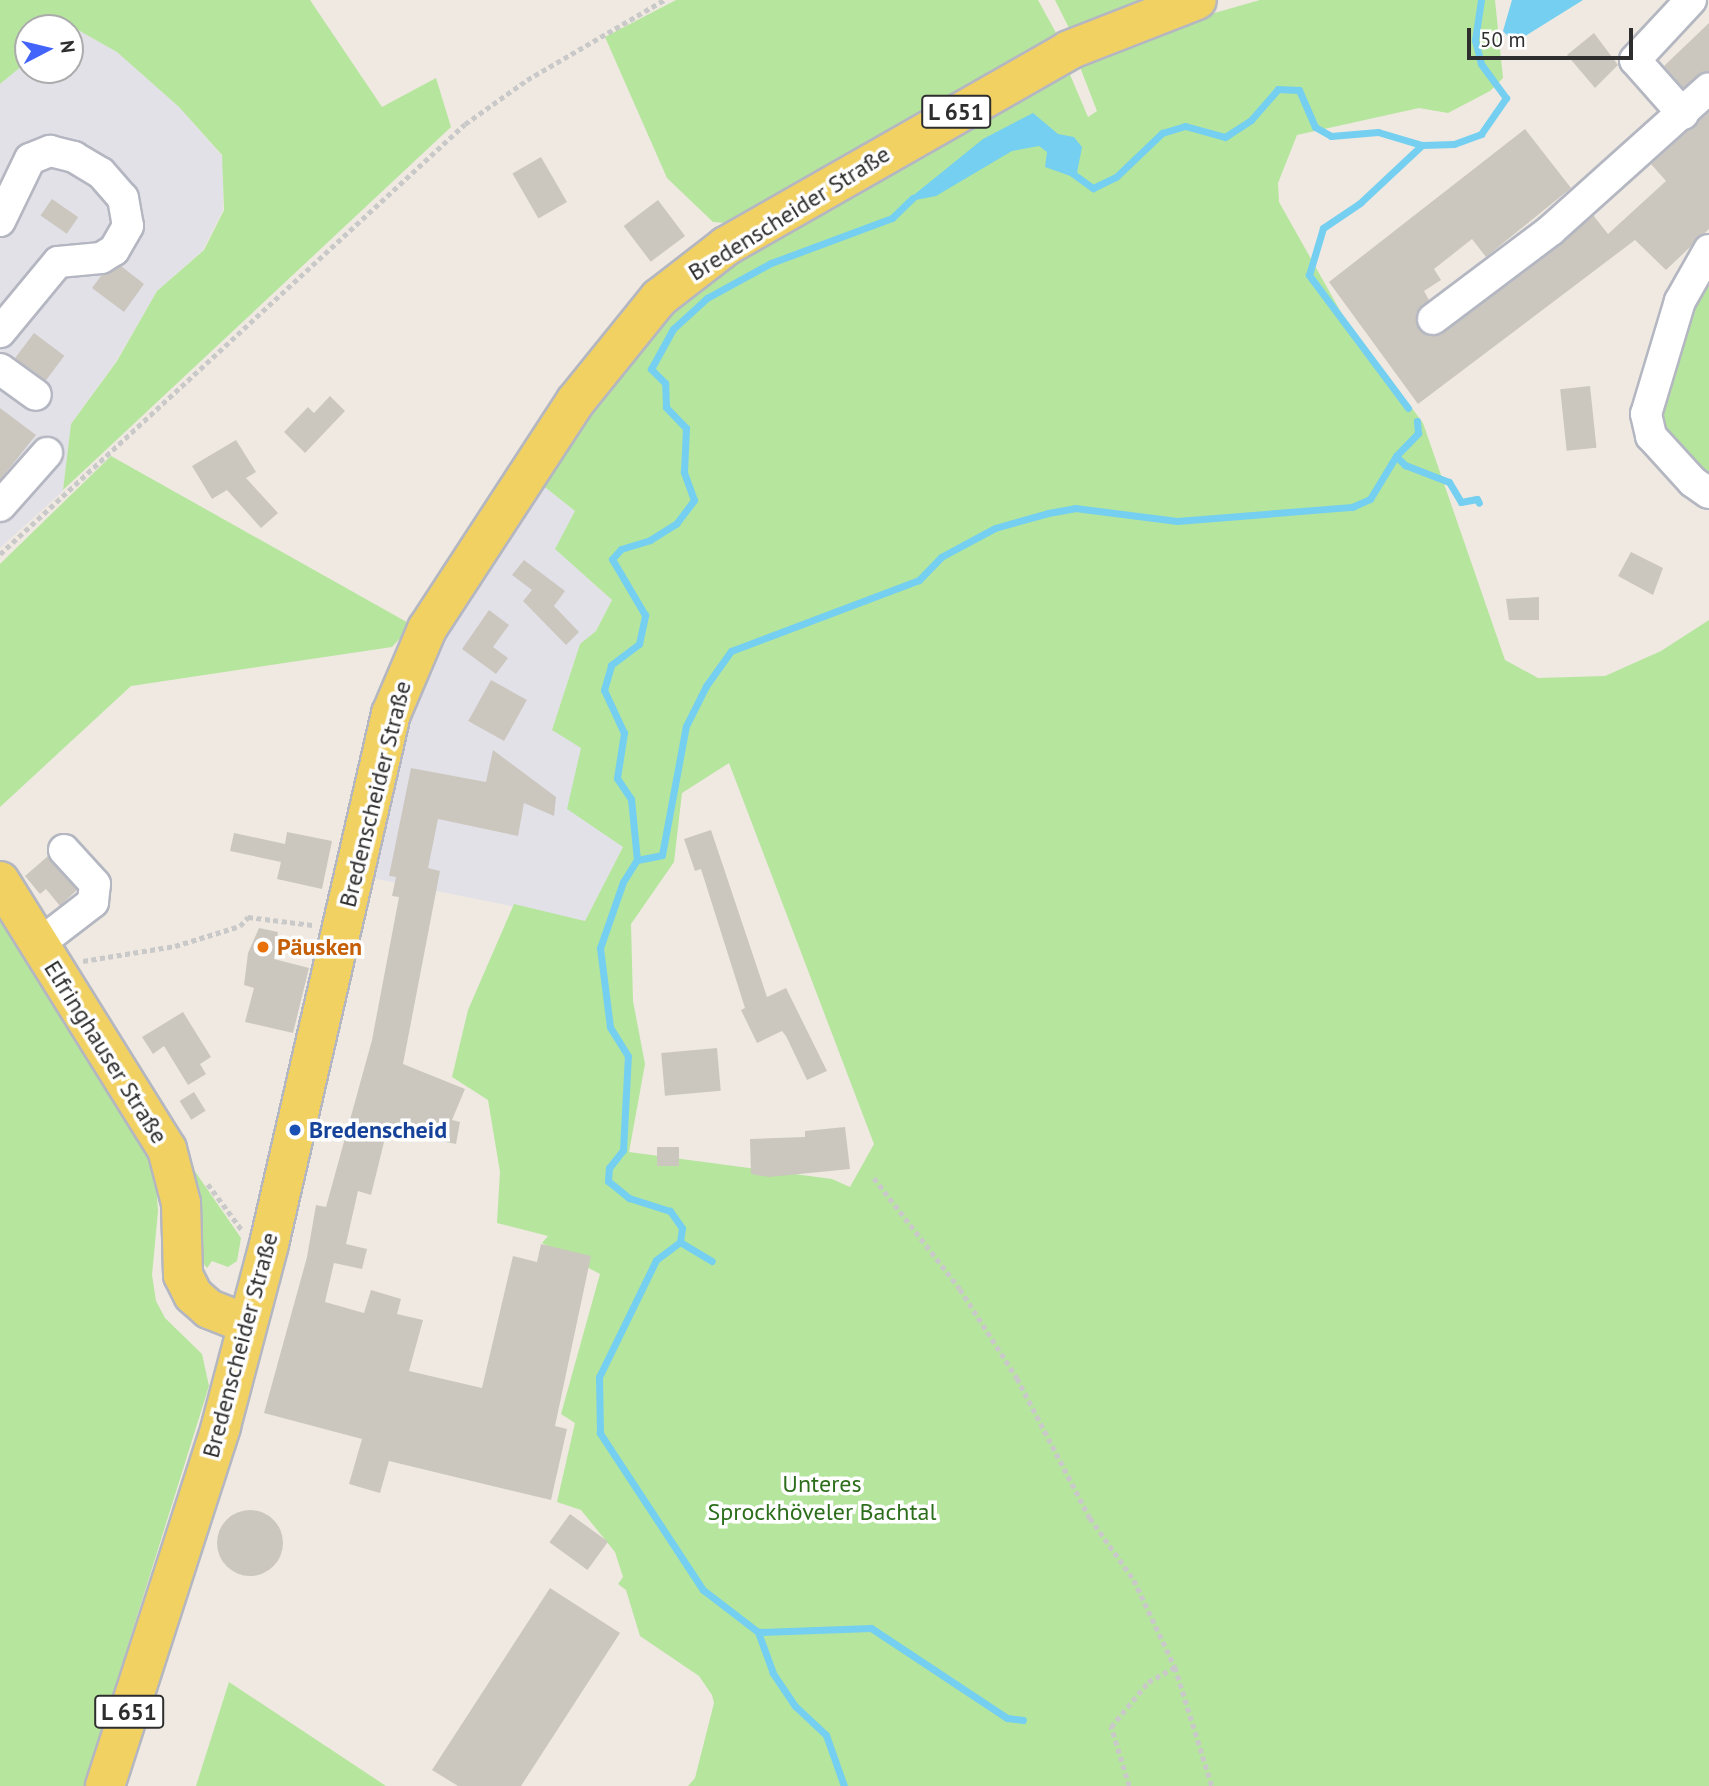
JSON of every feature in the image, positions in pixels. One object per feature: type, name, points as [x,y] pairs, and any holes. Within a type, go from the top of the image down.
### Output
[{"type":"main road","name":"Bredenscheider Straße","points":[[105,1786],[221,1426],[342,929],[391,714],[412,655],[575,402],[659,298],[726,246],[1057,56],[1136,21],[1197,0]]},
{"type":"main road","name":"Elfringhauser Straße","points":[[0,881],[167,1149],[181,1203],[183,1275],[193,1295],[209,1309],[247,1324]]},
{"type":"street","points":[[1683,114],[1635,60],[1691,0]]},
{"type":"street","points":[[1433,319],[1551,230],[1709,88]]},
{"type":"street","points":[[0,221],[30,159],[50,151],[74,157],[101,173],[123,198],[128,226],[114,250],[101,258],[75,257],[58,262],[0,332]]},
{"type":"street","points":[[1709,250],[1681,301],[1646,414],[1651,436],[1693,482],[1709,493]]},
{"type":"street","points":[[0,369],[36,395]]},
{"type":"street","points":[[0,506],[47,453]]},
{"type":"street","points":[[47,954],[93,902],[95,884],[64,850]]},
{"type":"path","points":[[0,554],[465,124],[527,80],[664,0]]},
{"type":"path","points":[[47,954],[175,946],[240,926],[248,916],[342,929]]},
{"type":"path","points":[[874,1178],[960,1289],[1017,1378],[1090,1518],[1134,1580],[1175,1667],[1212,1786]]},
{"type":"path","points":[[1129,1786],[1111,1727],[1148,1682],[1175,1667]]},
{"type":"shaded area","points":[[84,33],[117,52],[179,107],[223,157],[223,210],[203,250],[157,291],[117,360],[71,424],[63,491],[0,548],[0,84],[14,72],[14,84],[84,84]]},
{"type":"shaded area","points":[[541,484],[575,511],[587,578],[612,600],[596,631],[580,644],[552,730],[582,747],[568,808],[623,847],[585,921],[372,878],[408,732],[432,663],[464,600]]},
{"type":"green space","points":[[0,0],[310,0],[382,107],[436,78],[451,127],[63,490],[71,424],[117,361],[157,291],[204,250],[224,210],[222,155],[179,107],[117,52],[84,33],[84,14],[14,14],[14,72],[0,84]]},
{"type":"green space","points":[[676,0],[1038,0],[1061,42],[727,223],[713,222],[667,178],[605,37]]},
{"type":"green space","points":[[1055,0],[1164,0],[1072,34]]},
{"type":"green space","name":"Unteres Sprockhöveler Bachtal","points":[[1260,0],[1495,0],[1503,78],[1490,91],[1448,113],[1419,108],[1297,135],[1278,183],[1279,202],[1342,314],[1423,423],[1505,660],[1538,678],[1605,676],[1661,651],[1709,620],[1709,1786],[688,1786],[695,1778],[714,1703],[712,1695],[699,1676],[640,1636],[626,1590],[618,1584],[623,1577],[615,1552],[581,1510],[557,1502],[575,1423],[561,1414],[600,1274],[542,1243],[548,1236],[497,1223],[500,1172],[488,1100],[452,1077],[468,1010],[514,904],[585,921],[623,847],[567,809],[581,748],[552,730],[580,644],[596,631],[612,600],[555,549],[575,511],[541,484],[618,372],[698,282],[1068,70],[1088,117],[1097,111],[1080,67],[1211,14]],"holes":[[[729,763],[874,1144],[850,1187],[832,1179],[629,1152],[645,1064],[633,1001],[631,924],[674,862],[682,793]]]},
{"type":"green space","points":[[1709,268],[1709,481],[1655,425],[1665,376]]},
{"type":"green space","points":[[111,456],[412,625],[392,647],[131,686],[0,807],[0,564]]},
{"type":"green space","points":[[0,914],[144,1146],[156,1183],[158,1211],[152,1275],[156,1301],[165,1318],[202,1354],[209,1386],[84,1786],[0,1786]]},
{"type":"green space","points":[[183,1154],[241,1238],[237,1261],[228,1267],[212,1261],[207,1268],[203,1263]]},
{"type":"green space","points":[[229,1682],[386,1786],[196,1786]]},
{"type":"water","points":[[1512,0],[1583,0],[1514,43],[1503,31]]},
{"type":"water","points":[[1033,113],[1058,134],[1074,137],[1082,147],[1076,178],[1045,167],[1047,152],[1039,146],[1012,151],[936,196],[905,202],[983,139]]},
{"type":"building","points":[[1709,23],[1709,71],[1683,88],[1664,66]]},
{"type":"building","points":[[1594,33],[1618,65],[1595,88],[1567,55]]},
{"type":"building","points":[[1709,112],[1709,229],[1666,270],[1635,240],[1418,404],[1329,282],[1525,129],[1571,188],[1486,257],[1472,239],[1434,269],[1441,280],[1424,291],[1429,300],[1417,312],[1416,322],[1427,335],[1443,333],[1593,215],[1608,234],[1666,181],[1651,164]]},
{"type":"building","points":[[541,157],[567,202],[538,219],[512,174]]},
{"type":"building","points":[[52,199],[78,217],[67,234],[41,215]]},
{"type":"building","points":[[658,200],[685,236],[651,262],[624,226]]},
{"type":"building","points":[[121,266],[144,284],[124,312],[92,288],[101,276]]},
{"type":"building","points":[[34,333],[64,356],[45,381],[15,359]]},
{"type":"building","points":[[1590,386],[1596,448],[1567,451],[1560,389]]},
{"type":"building","points":[[330,396],[345,411],[305,453],[284,432],[308,407],[314,413]]},
{"type":"building","points":[[0,408],[36,435],[0,480]]},
{"type":"building","points":[[236,440],[256,472],[246,478],[278,513],[261,528],[227,490],[212,499],[192,466]]},
{"type":"building","points":[[1631,552],[1663,568],[1653,595],[1618,576]]},
{"type":"building","points":[[524,560],[565,591],[554,606],[579,632],[566,645],[523,601],[532,590],[512,575]]},
{"type":"building","points":[[1539,597],[1539,620],[1509,620],[1506,599]]},
{"type":"building","points":[[489,610],[509,625],[493,647],[508,658],[496,674],[462,649]]},
{"type":"building","points":[[491,680],[527,700],[504,741],[468,721]]},
{"type":"building","points":[[493,750],[556,797],[554,816],[524,803],[518,836],[438,819],[428,868],[440,871],[403,1064],[465,1089],[452,1120],[460,1122],[456,1144],[387,1130],[371,1195],[358,1191],[346,1244],[367,1249],[362,1269],[334,1263],[325,1302],[364,1313],[371,1290],[401,1299],[397,1314],[423,1320],[409,1371],[482,1388],[513,1256],[537,1262],[541,1244],[591,1256],[555,1426],[567,1429],[551,1500],[389,1461],[380,1493],[349,1484],[362,1439],[264,1413],[307,1257],[316,1205],[326,1207],[372,1040],[399,897],[392,896],[396,877],[389,876],[411,768],[486,782]]},
{"type":"building","points":[[711,830],[767,997],[786,988],[827,1071],[807,1080],[782,1031],[757,1043],[741,1010],[745,1008],[701,869],[695,871],[684,839]]},
{"type":"building","points":[[287,832],[332,841],[322,889],[277,879],[281,862],[230,851],[234,833],[285,844]]},
{"type":"building","points":[[48,856],[77,890],[60,906],[46,889],[40,894],[25,876]]},
{"type":"building","points":[[259,928],[278,932],[274,959],[309,968],[293,1033],[245,1022],[254,988],[244,985],[248,953]]},
{"type":"building","points":[[183,1012],[211,1057],[200,1064],[206,1074],[188,1085],[164,1046],[153,1054],[142,1037]]},
{"type":"building","points":[[717,1048],[721,1091],[665,1096],[661,1053]]},
{"type":"building","points":[[194,1092],[206,1111],[191,1120],[180,1101]]},
{"type":"building","points":[[845,1127],[850,1169],[769,1177],[751,1174],[750,1139],[805,1137],[805,1131]]},
{"type":"building","points":[[657,1147],[679,1147],[679,1166],[657,1166]]},
{"type":"building","points":[[250,1510],[263,1513],[273,1520],[280,1530],[283,1543],[280,1556],[273,1566],[263,1573],[250,1576],[237,1573],[227,1566],[220,1556],[217,1543],[220,1530],[227,1520],[237,1513]]},
{"type":"building","points":[[570,1514],[608,1542],[587,1570],[549,1542]]},
{"type":"building","points":[[550,1588],[620,1633],[521,1786],[458,1786],[432,1770]]},
{"type":"waterway","points":[[1072,173],[1093,188],[1116,177],[1162,133],[1185,126],[1225,137],[1251,120],[1278,89],[1299,90],[1315,127],[1331,136],[1378,132],[1422,145],[1454,144],[1481,134],[1506,98],[1481,64],[1475,40],[1481,0]]},
{"type":"waterway","points":[[1408,408],[1309,275],[1323,228],[1360,203],[1422,145]]},
{"type":"waterway","points":[[844,1786],[826,1735],[795,1706],[773,1673],[758,1632],[703,1590],[600,1433],[599,1377],[656,1260],[680,1242],[682,1228],[670,1211],[629,1198],[608,1181],[609,1168],[623,1150],[628,1056],[610,1027],[600,948],[623,882],[637,860],[631,799],[617,778],[624,733],[604,690],[611,665],[639,644],[645,615],[612,559],[621,549],[650,540],[676,524],[694,500],[684,472],[686,428],[666,407],[665,383],[651,369],[673,329],[707,298],[771,263],[892,218],[913,198]]},
{"type":"waterway","points":[[637,860],[662,855],[686,726],[706,686],[731,651],[919,580],[941,557],[995,528],[1048,513],[1075,508],[1177,521],[1352,507],[1370,499],[1396,456],[1418,433],[1417,421]]},
{"type":"waterway","points":[[1396,456],[1405,465],[1449,482],[1461,502],[1477,499],[1479,503]]},
{"type":"waterway","points":[[680,1242],[712,1261]]},
{"type":"waterway","points":[[758,1632],[871,1628],[1007,1718],[1023,1720]]},
{"type":"place","name":"Päusken","points":[[263,947]]},
{"type":"place","name":"Bredenscheid","points":[[295,1130]]}]
